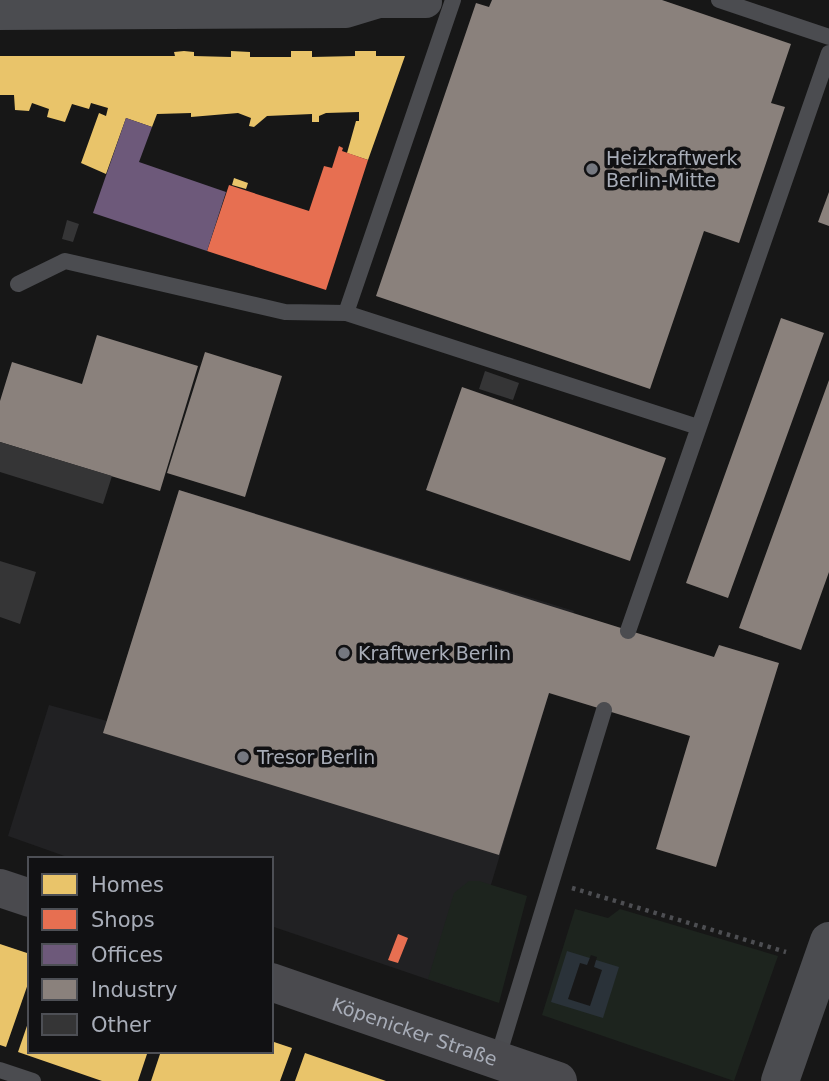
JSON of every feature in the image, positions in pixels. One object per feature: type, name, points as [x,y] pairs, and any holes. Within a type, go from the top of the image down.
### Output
[{"type":"main road","points":[[0,888],[28,897]]},
{"type":"main road","name":"Köpenicker Straße","points":[[273,983],[558,1081]]},
{"type":"street","points":[[0,14],[345,12],[379,2],[443,5]]},
{"type":"street","points":[[780,1081],[829,941]]},
{"type":"lane","points":[[719,0],[829,37]]},
{"type":"lane","points":[[346,313],[443,5]]},
{"type":"lane","points":[[628,631],[829,53]]},
{"type":"lane","points":[[18,284],[65,261],[285,312],[346,313],[698,428]]},
{"type":"lane","points":[[497,1060],[604,710]]},
{"type":"lane","points":[[0,1070],[33,1081]]},
{"type":"path","points":[[551,881],[786,951]]},
{"type":"shaded area","name":"Kraftwerk Berlin","points":[[179,490],[574,611],[459,990],[273,927],[273,857],[67,857],[8,836],[49,705],[107,721]]},
{"type":"shaded area","points":[[469,881],[479,881],[527,896],[499,1003],[428,979],[454,893]]},
{"type":"shaded area","points":[[575,909],[608,918],[620,909],[778,956],[734,1081],[542,1015]]},
{"type":"shaded area","points":[[567,951],[619,967],[603,1018],[551,1002]]},
{"type":"pier","points":[[591,955],[597,957],[594,967],[602,970],[590,1006],[568,999],[580,963],[587,965]]},
{"type":"building: Homes","points":[[231,51],[250,52],[250,57],[291,57],[291,51],[312,51],[312,57],[355,56],[355,51],[376,51],[376,56],[405,56],[368,160],[347,153],[356,121],[359,121],[359,112],[326,113],[319,116],[319,122],[312,122],[312,114],[267,116],[254,127],[249,126],[251,118],[238,113],[191,117],[191,113],[157,114],[152,127],[126,118],[106,174],[81,163],[99,113],[106,116],[108,108],[91,103],[89,109],[72,104],[65,122],[47,117],[49,109],[32,103],[29,111],[15,110],[14,95],[0,95],[0,56],[175,56],[174,52],[194,52],[194,56],[231,57]]},
{"type":"building: Homes","points":[[234,178],[248,183],[246,189],[232,185]]},
{"type":"building: Homes","points":[[0,944],[28,953],[28,984],[6,1047],[0,1045]]},
{"type":"building: Homes","points":[[28,1023],[28,1053],[147,1053],[138,1081],[102,1081],[18,1052]]},
{"type":"building: Homes","points":[[273,1042],[292,1048],[280,1081],[151,1081],[160,1053],[273,1053]]},
{"type":"building: Homes","points":[[305,1053],[386,1081],[295,1081]]},
{"type":"building: Shops","points":[[339,146],[343,148],[342,151],[368,160],[326,290],[207,251],[229,185],[309,211],[324,166],[332,168]]},
{"type":"building: Shops","points":[[398,934],[408,938],[398,963],[388,960]]},
{"type":"building: Offices","points":[[126,118],[152,127],[139,162],[226,192],[207,251],[93,213]]},
{"type":"building: Industry","name":"Heizkraftwerk Berlin-Mitte","points":[[492,0],[662,0],[791,44],[771,103],[785,107],[739,243],[704,231],[650,389],[376,296],[476,3],[489,7]]},
{"type":"building: Industry","points":[[829,192],[829,226],[818,222]]},
{"type":"building: Industry","points":[[781,318],[824,333],[728,598],[686,583]]},
{"type":"building: Industry","points":[[97,335],[198,366],[160,491],[0,442],[0,401],[12,362],[82,384]]},
{"type":"building: Industry","points":[[205,352],[282,376],[245,497],[167,473]]},
{"type":"building: Industry","points":[[829,380],[829,572],[801,650],[739,628]]},
{"type":"building: Industry","points":[[462,387],[666,458],[630,561],[426,490]]},
{"type":"building: Industry","name":"Kraftwerk Berlin","points":[[179,490],[714,657],[719,645],[779,663],[716,867],[656,849],[690,736],[549,693],[499,855],[103,733]]},
{"type":"building: Other","points":[[67,220],[79,224],[73,242],[62,239]]},
{"type":"building: Other","points":[[485,371],[519,383],[513,400],[479,389]]},
{"type":"building: Other","points":[[0,442],[112,476],[103,504],[0,472]]},
{"type":"building: Other","points":[[0,561],[36,572],[20,624],[0,617]]},
{"type":"place","name":"Heizkraftwerk Berlin-Mitte","points":[[592,169]]},
{"type":"place","name":"Kraftwerk Berlin","points":[[344,653]]},
{"type":"place","name":"Tresor Berlin","points":[[243,757]]}]
